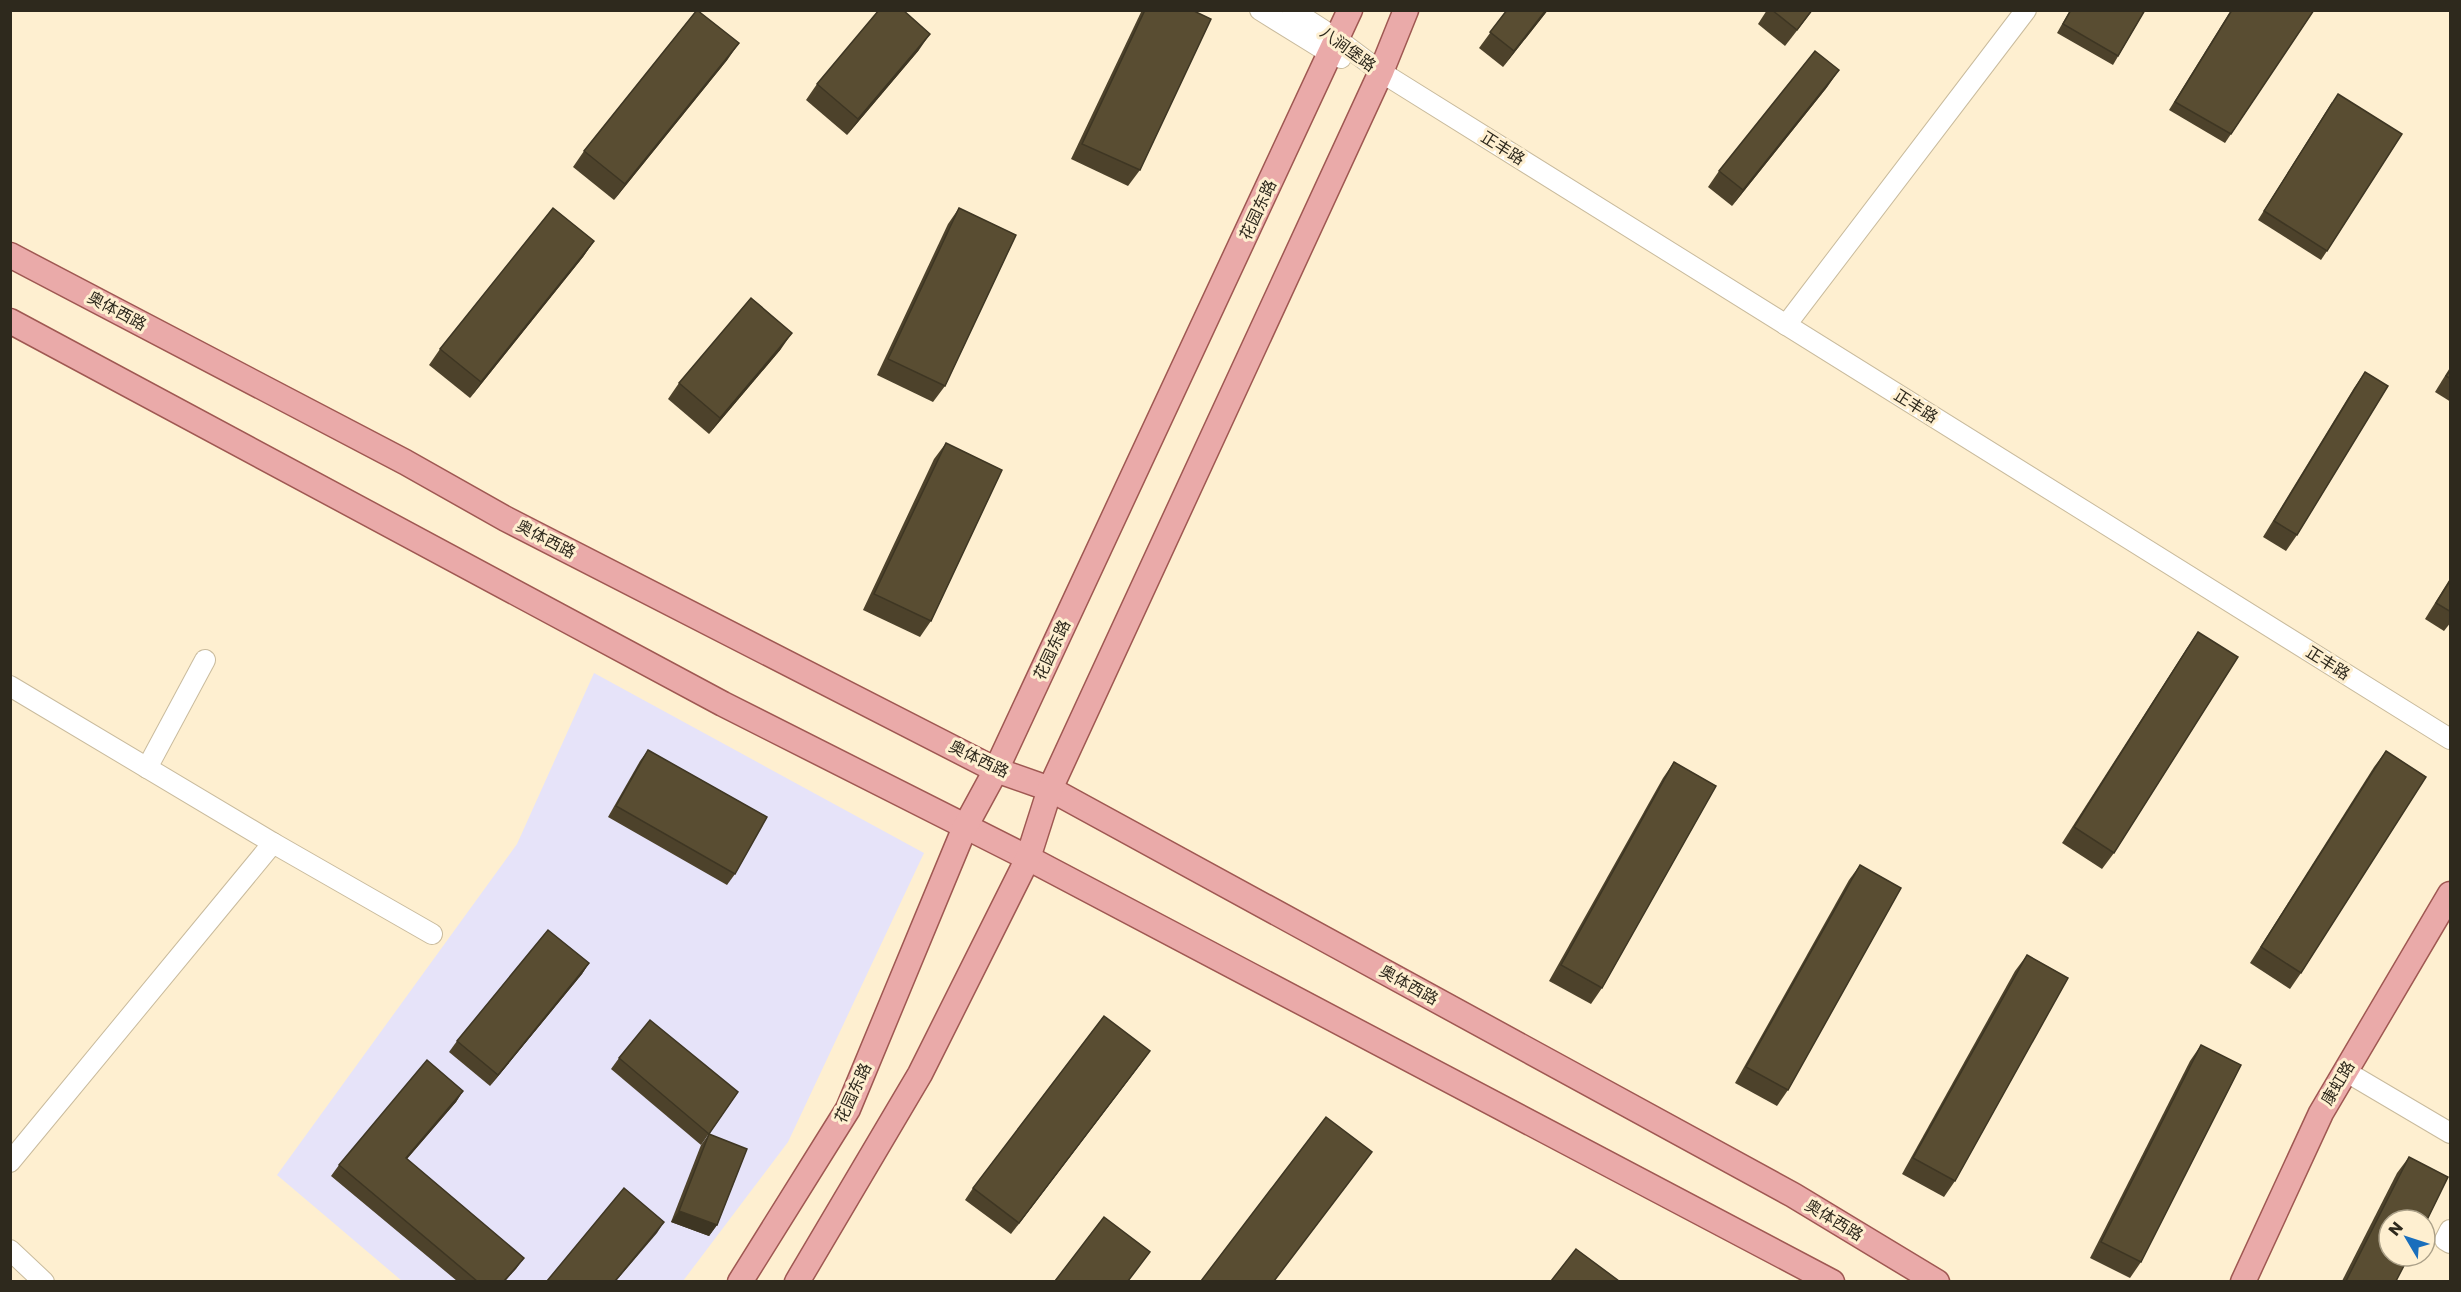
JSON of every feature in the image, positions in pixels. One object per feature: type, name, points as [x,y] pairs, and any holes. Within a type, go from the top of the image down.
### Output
[{"type":"main road","name":"花园东路","points":[[740,1281],[848,1109],[965,827],[996,770],[1350,10]]},
{"type":"main road","points":[[797,1281],[920,1074],[1028,858],[1050,789],[1381,72],[1406,10]]},
{"type":"main road","name":"奥体西路","points":[[10,255],[405,462],[506,519],[996,770],[1050,789],[1783,1190],[1937,1281]]},
{"type":"main road","points":[[10,321],[713,699],[1028,858],[1832,1281]]},
{"type":"main road","name":"康虹路","points":[[2243,1281],[2321,1113],[2451,894]]},
{"type":"street","name":"八涧堡路","points":[[1260,10],[1381,72]]},
{"type":"street","name":"八涧堡路","points":[[1292,10],[1334,46]]},
{"type":"street","points":[[1786,325],[2026,10]]},
{"type":"street","name":"正丰路","points":[[1381,72],[2451,739]]},
{"type":"street","points":[[147,768],[205,660]]},
{"type":"street","points":[[10,686],[273,843],[432,934]]},
{"type":"street","points":[[10,1162],[273,843]]},
{"type":"street","points":[[2345,1071],[2451,1133]]},
{"type":"street","points":[[2451,1230],[2445,1240],[2451,1243]]},
{"type":"street","points":[[10,1250],[44,1281]]},
{"type":"shaded area","points":[[594,673],[924,853],[788,1142],[683,1281],[402,1281],[277,1175],[517,844]]},
{"type":"building","points":[[697,10],[739,43],[625,184],[584,151]]},
{"type":"building","points":[[879,10],[903,10],[930,34],[858,119],[817,84]]},
{"type":"building","points":[[1145,10],[1192,10],[1211,19],[1140,170],[1082,144]]},
{"type":"building","points":[[1507,10],[1546,10],[1514,51],[1490,32]]},
{"type":"building","points":[[1772,10],[1812,10],[1797,30]]},
{"type":"building","points":[[2071,10],[2145,10],[2118,56],[2063,24]]},
{"type":"building","points":[[2232,10],[2314,10],[2231,134],[2175,102]]},
{"type":"building","points":[[1815,51],[1839,70],[1743,190],[1719,171]]},
{"type":"building","points":[[2338,94],[2402,134],[2327,251],[2264,211]]},
{"type":"building","points":[[553,208],[594,241],[481,382],[440,349]]},
{"type":"building","points":[[959,208],[1016,235],[945,386],[888,359]]},
{"type":"building","points":[[751,298],[792,333],[720,418],[679,383]]},
{"type":"building","points":[[2451,369],[2451,379],[2446,376]]},
{"type":"building","points":[[2365,372],[2388,386],[2297,535],[2274,521]]},
{"type":"building","points":[[946,443],[1002,470],[931,621],[874,594]]},
{"type":"building","points":[[2451,579],[2451,612],[2436,603]]},
{"type":"building","points":[[2198,632],[2238,657],[2114,853],[2074,827]]},
{"type":"building","points":[[648,750],[767,817],[735,874],[616,806]]},
{"type":"building","points":[[2386,751],[2426,777],[2301,973],[2261,947]]},
{"type":"building","points":[[1674,762],[1716,786],[1602,988],[1561,965]]},
{"type":"building","points":[[1860,865],[1901,888],[1788,1090],[1746,1067]]},
{"type":"building","points":[[548,930],[589,963],[498,1075],[457,1041]]},
{"type":"building","points":[[2027,955],[2068,978],[1955,1181],[1913,1158]]},
{"type":"building","points":[[1104,1016],[1150,1051],[1019,1223],[973,1188]]},
{"type":"building","points":[[650,1020],[738,1092],[709,1134],[619,1058]]},
{"type":"building","points":[[2201,1045],[2241,1065],[2141,1262],[2101,1242]]},
{"type":"building","points":[[427,1060],[463,1091],[406,1158],[524,1258],[504,1281],[477,1281],[339,1165]]},
{"type":"building","points":[[1326,1117],[1372,1152],[1274,1281],[1201,1281]]},
{"type":"building","points":[[709,1134],[747,1149],[717,1225],[679,1211]]},
{"type":"building","points":[[2409,1157],[2448,1177],[2433,1208],[2383,1208]]},
{"type":"building","points":[[624,1188],[664,1222],[615,1281],[547,1281]]},
{"type":"building","points":[[1104,1217],[1150,1252],[1128,1281],[1055,1281]]},
{"type":"building","points":[[2377,1220],[2377,1268],[2403,1268],[2396,1281],[2346,1281]]},
{"type":"building","points":[[1576,1249],[1619,1281],[1551,1281]]}]
